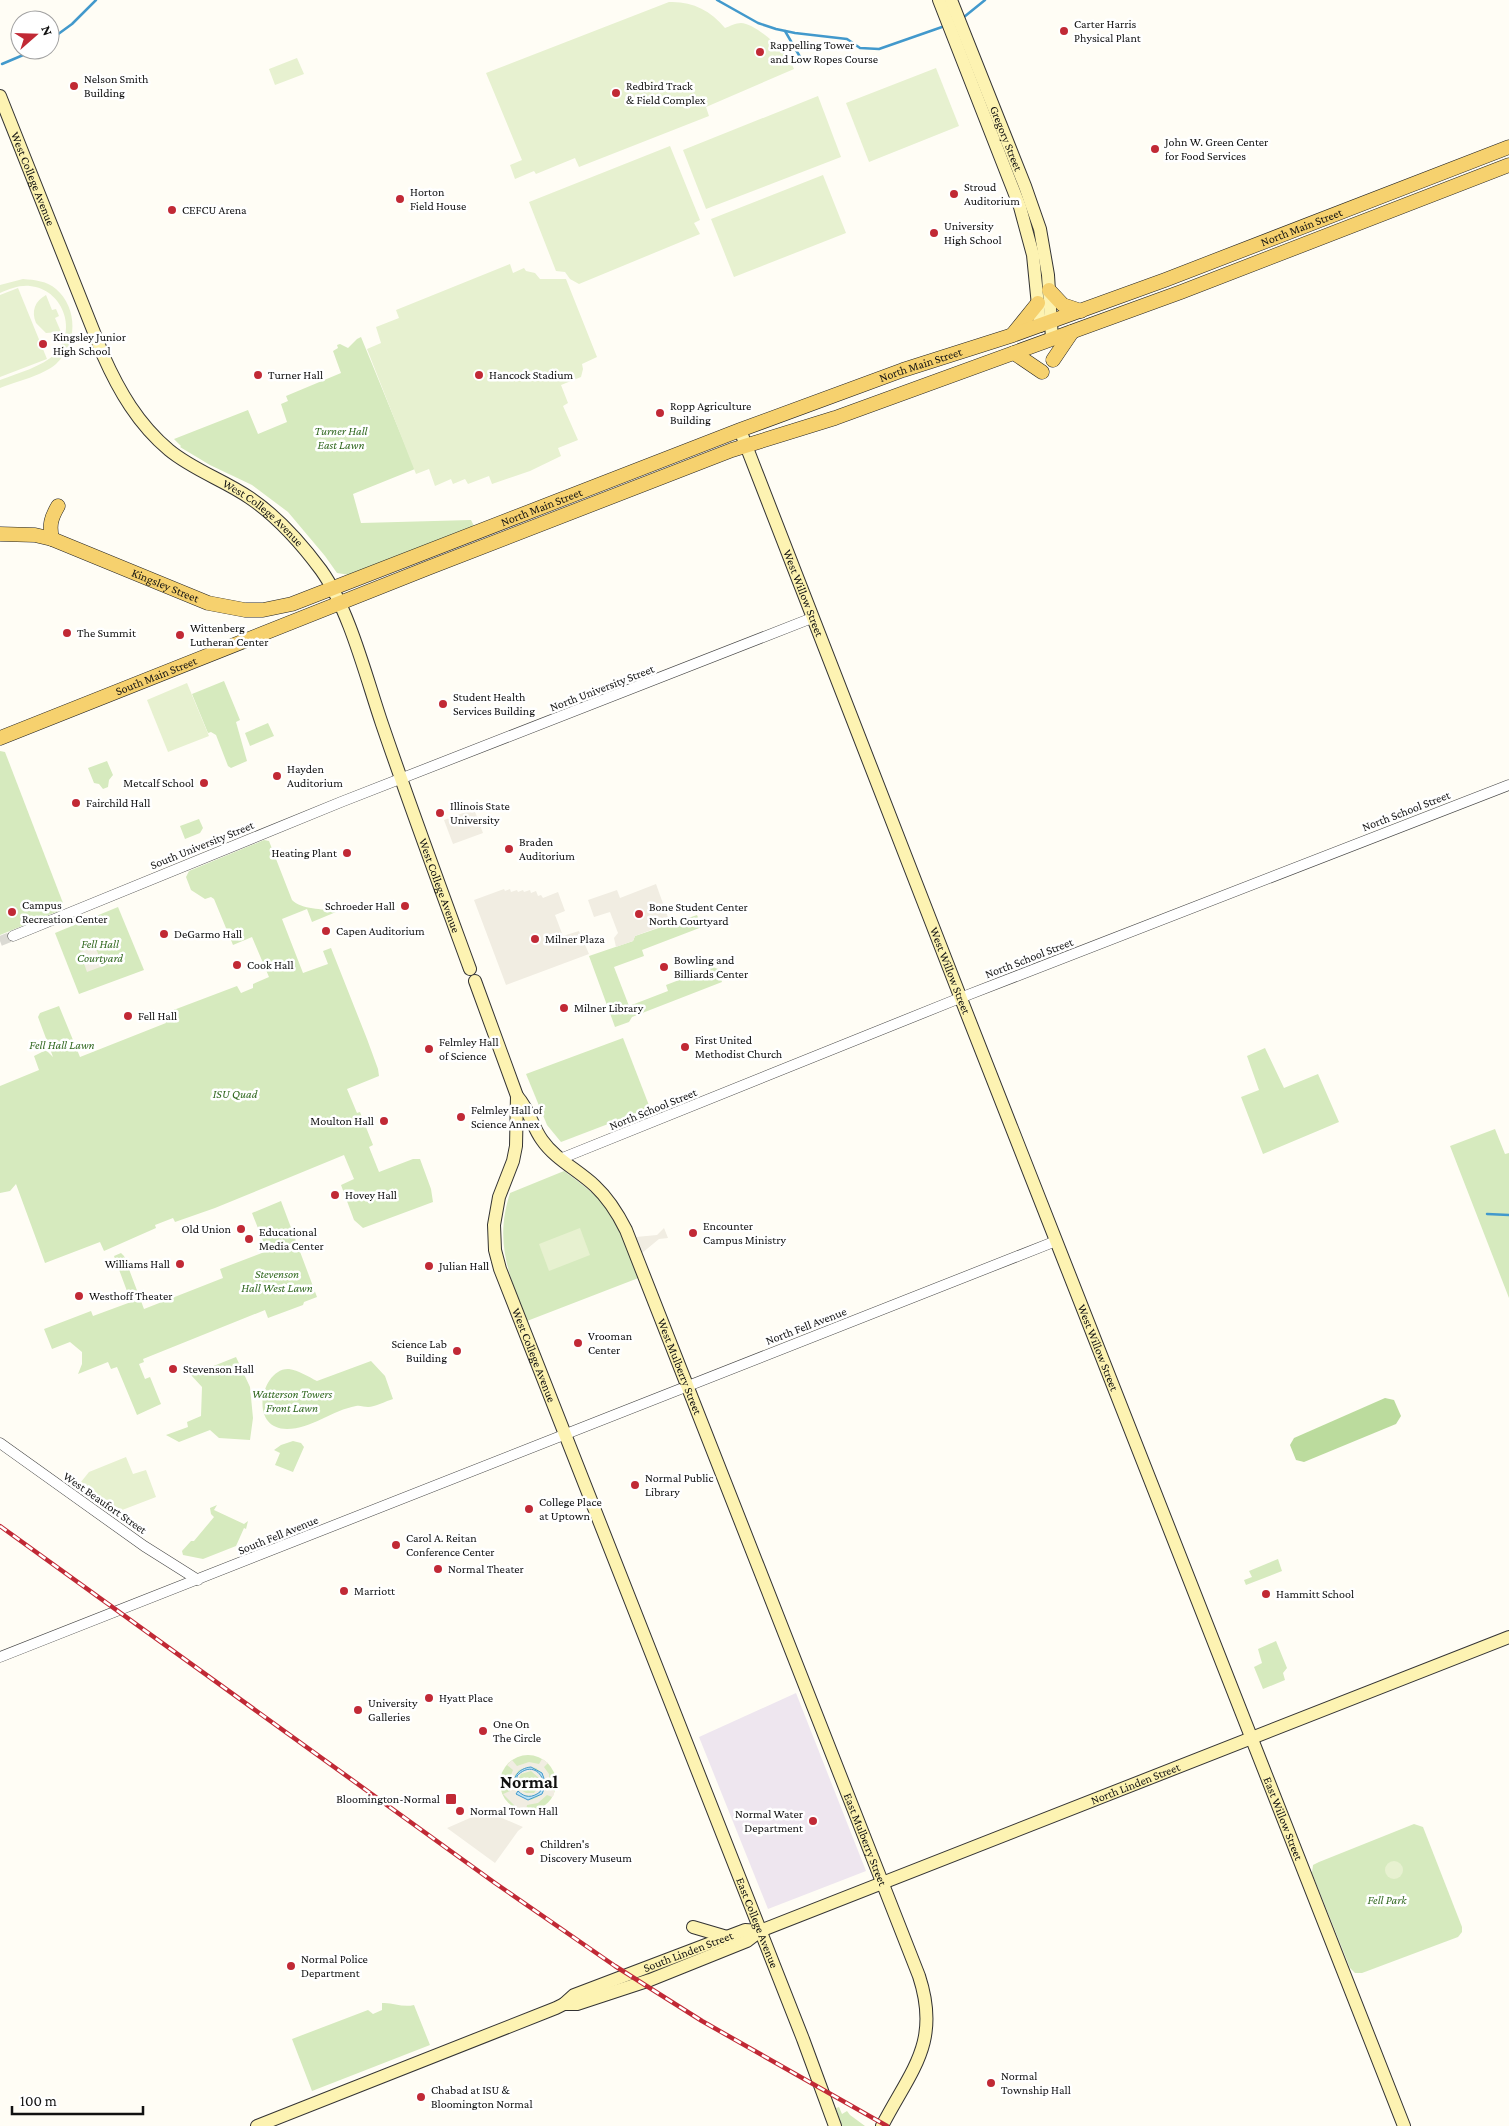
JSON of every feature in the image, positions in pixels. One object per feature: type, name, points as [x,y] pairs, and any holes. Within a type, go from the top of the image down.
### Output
[{"type":"main road","name":"Gregory Street","points":[[939,0],[1020,207],[1033,255],[1038,303],[1052,339]]},
{"type":"main road","name":"Gregory Street","points":[[951,0],[1034,208],[1045,252],[1050,290],[1045,324]]},
{"type":"main road","name":"West College Avenue","points":[[0,96],[114,380],[132,410],[154,436],[178,457],[251,498],[275,518],[297,540],[333,589],[470,969]]},
{"type":"main road","name":"North Main Street","points":[[333,589],[470,533],[740,430],[903,370],[1081,311],[1509,147]]},
{"type":"main road","name":"North Main Street","points":[[340,604],[746,446],[835,418],[1246,268],[1509,165]]},
{"type":"main road","points":[[1050,290],[1063,305],[1081,311]]},
{"type":"main road","points":[[1013,335],[1038,303]]},
{"type":"main road","points":[[1053,360],[1072,332]]},
{"type":"main road","points":[[1014,353],[1042,372]]},
{"type":"main road","name":"West Willow Street","points":[[740,430],[1162,1512]]},
{"type":"main road","points":[[52,539],[49,527],[50,519],[58,506]]},
{"type":"main road","name":"Kingsley Street","points":[[0,534],[35,535],[52,539],[189,596],[226,608],[245,610],[278,607],[333,589]]},
{"type":"main road","name":"South Main Street","points":[[0,738],[340,604]]},
{"type":"main road","name":"West College Avenue","points":[[475,981],[517,1096],[516,1146],[513,1161],[500,1196],[494,1225],[495,1250],[504,1284],[678,1722]]},
{"type":"main road","name":"West Mulberry Street","points":[[517,1096],[527,1108],[541,1140],[560,1159],[596,1187],[614,1208],[626,1230],[798,1668]]},
{"type":"main road","name":"East Willow Street","points":[[1162,1512],[1404,2126]]},
{"type":"main road","name":"North Linden Street","points":[[760,1930],[1509,1637]]},
{"type":"main road","name":"East Mulberry Street","points":[[798,1668],[919,1976],[927,2011],[925,2041],[919,2062],[882,2126]]},
{"type":"main road","name":"East College Avenue","points":[[678,1722],[835,2126]]},
{"type":"main road","points":[[687,1952],[695,1944],[696,1939],[696,1931],[692,1927],[727,1937]]},
{"type":"main road","name":"South Linden Street","points":[[257,2126],[564,2004],[574,1995],[745,1930],[760,1930]]},
{"type":"main road","name":"South Linden Street","points":[[564,2004],[576,2004],[650,1980],[747,1941],[760,1930]]},
{"type":"street","name":"North University Street","points":[[401,779],[812,618]]},
{"type":"street","name":"South University Street","points":[[13,936],[401,779]]},
{"type":"street","name":"North School Street","points":[[560,1159],[960,998],[1509,785]]},
{"type":"street","name":"North Fell Avenue","points":[[564,1434],[1056,1241]]},
{"type":"street","name":"South Fell Avenue","points":[[0,1657],[564,1434]]},
{"type":"street","name":"West Beaufort Street","points":[[0,1443],[144,1546],[198,1580]]},
{"type":"shaded area","points":[[474,809],[483,833],[453,844],[444,820]]},
{"type":"shaded area","name":"Bone Student Center North Courtyard","points":[[656,884],[670,923],[635,936],[633,941],[616,947],[614,938],[618,933],[610,912],[594,917],[588,900],[617,890],[620,898]]},
{"type":"shaded area","name":"Milner Plaza","points":[[504,889],[505,891],[510,889],[511,892],[530,890],[531,893],[536,891],[538,896],[541,895],[543,898],[558,892],[565,911],[555,915],[563,936],[579,931],[589,954],[506,985],[474,900]]},
{"type":"shaded area","points":[[85,945],[92,948],[95,946],[103,966],[87,972],[80,952],[83,951]]},
{"type":"shaded area","points":[[664,1228],[668,1238],[659,1239],[642,1253],[636,1237],[657,1235]]},
{"type":"shaded area","points":[[796,1693],[866,1871],[768,1909],[699,1737]]},
{"type":"shaded area","points":[[542,1759],[548,1763],[544,1767],[549,1774],[550,1789],[554,1791],[554,1795],[552,1797],[547,1795],[538,1803],[527,1805],[526,1811],[516,1807],[503,1794],[510,1791],[509,1780],[513,1770],[507,1765],[512,1760],[517,1766],[529,1762],[539,1764]],"holes":[[[528,1767],[536,1768],[542,1773],[545,1789],[538,1797],[531,1800],[516,1794],[532,1796],[540,1792],[543,1780],[539,1773],[532,1769],[525,1769],[517,1776],[516,1788],[514,1783],[515,1775],[519,1770]],[[531,1771],[539,1778],[540,1785],[534,1793],[526,1793],[519,1789],[517,1781],[521,1774]]]},
{"type":"shaded area","points":[[493,1808],[502,1818],[523,1827],[495,1863],[447,1828]]},
{"type":"green space","name":"Redbird Track & Field Complex","points":[[669,2],[685,3],[700,8],[713,16],[725,28],[741,23],[755,28],[772,40],[786,55],[794,69],[706,107],[709,116],[579,167],[575,158],[536,174],[534,171],[515,179],[510,165],[522,160],[486,73]]},
{"type":"green space","points":[[297,58],[304,74],[275,85],[269,69]]},
{"type":"green space","points":[[936,68],[959,126],[869,162],[846,103]]},
{"type":"green space","points":[[818,96],[841,157],[706,209],[683,150]]},
{"type":"green space","points":[[670,146],[700,220],[694,223],[700,234],[579,284],[570,279],[565,272],[556,271],[529,202]]},
{"type":"green space","points":[[823,175],[846,233],[734,277],[711,219]]},
{"type":"green space","name":"Hancock Stadium","points":[[510,264],[513,273],[524,268],[526,271],[535,273],[540,279],[566,279],[597,357],[582,364],[581,377],[561,385],[568,403],[563,406],[578,440],[558,448],[561,456],[530,471],[492,484],[489,476],[468,484],[465,479],[453,484],[451,479],[435,486],[429,469],[416,474],[367,349],[381,343],[376,327],[399,318],[396,310]]},
{"type":"green space","points":[[23,279],[49,284],[63,297],[71,316],[71,336],[68,347],[56,364],[37,375],[0,388],[0,380],[30,369],[56,353],[63,343],[66,333],[66,322],[63,312],[51,294],[30,286],[0,293],[0,285]]},
{"type":"green space","points":[[18,288],[47,359],[0,377],[0,295]]},
{"type":"green space","points":[[46,295],[52,310],[56,309],[59,316],[55,318],[61,332],[46,333],[36,323],[35,307],[39,300]]},
{"type":"green space","name":"Turner Hall East Lawn","points":[[361,337],[415,469],[353,494],[361,523],[471,520],[474,526],[350,575],[337,573],[288,512],[252,485],[210,465],[180,447],[174,439],[248,410],[258,434],[287,422],[281,404],[288,401],[286,396],[341,373],[333,351],[340,344],[348,348]]},
{"type":"green space","points":[[224,681],[240,720],[236,722],[247,761],[231,768],[228,766],[216,735],[211,732],[208,733],[192,694]]},
{"type":"green space","points":[[187,683],[209,736],[168,752],[147,700]]},
{"type":"green space","points":[[268,723],[274,736],[250,746],[245,733]]},
{"type":"green space","points":[[0,751],[5,752],[63,903],[61,910],[0,935]]},
{"type":"green space","points":[[107,761],[113,775],[109,780],[108,787],[103,789],[99,784],[94,783],[88,768]]},
{"type":"green space","points":[[199,819],[203,828],[200,833],[185,839],[180,826]]},
{"type":"green space","name":"ISU Quad","points":[[264,840],[269,841],[292,900],[301,906],[336,912],[312,922],[307,909],[282,919],[303,973],[328,964],[323,951],[331,948],[367,1039],[379,1076],[347,1089],[357,1113],[360,1112],[373,1145],[369,1147],[379,1172],[413,1159],[420,1159],[431,1189],[433,1202],[363,1228],[354,1220],[341,1185],[354,1179],[344,1155],[215,1208],[175,1222],[173,1218],[155,1225],[156,1228],[104,1251],[100,1242],[45,1263],[16,1184],[10,1191],[0,1193],[0,1086],[39,1070],[34,1056],[46,1050],[53,1057],[38,1017],[40,1013],[59,1006],[80,1057],[166,1023],[163,1014],[237,986],[241,993],[253,988],[253,984],[269,977],[252,937],[233,945],[214,899],[211,897],[205,899],[191,890],[186,877],[189,871]]},
{"type":"green space","name":"Fell Hall Courtyard","points":[[118,907],[144,970],[79,994],[55,933]]},
{"type":"green space","points":[[697,915],[702,927],[642,950],[644,956],[614,967],[629,1006],[668,991],[666,985],[713,967],[718,969],[722,982],[632,1017],[629,1022],[615,1027],[589,956],[633,941],[635,936]]},
{"type":"green space","points":[[623,1038],[650,1108],[561,1142],[547,1125],[526,1074]]},
{"type":"green space","points":[[1265,1048],[1284,1088],[1318,1074],[1339,1122],[1263,1154],[1241,1097],[1259,1090],[1247,1056]]},
{"type":"green space","points":[[1495,1129],[1505,1154],[1509,1153],[1509,1298],[1450,1146]]},
{"type":"green space","points":[[564,1171],[593,1193],[612,1213],[624,1234],[641,1277],[527,1321],[514,1289],[506,1258],[503,1228],[505,1211],[510,1193]]},
{"type":"green space","name":"Stevenson Hall West Lawn","points":[[281,1201],[317,1297],[304,1302],[303,1305],[268,1318],[265,1310],[143,1359],[144,1362],[139,1364],[145,1379],[150,1377],[161,1404],[137,1415],[117,1367],[111,1369],[108,1362],[78,1374],[82,1364],[82,1352],[70,1342],[52,1349],[44,1329],[91,1311],[93,1316],[131,1302],[114,1256],[121,1253],[124,1256],[144,1309],[223,1278],[220,1269],[267,1251],[252,1213]]},
{"type":"green space","points":[[580,1228],[590,1255],[549,1271],[539,1244]]},
{"type":"green space","points":[[236,1357],[250,1387],[253,1418],[250,1440],[219,1438],[210,1430],[179,1442],[166,1435],[188,1427],[187,1422],[201,1416],[202,1387],[191,1375]]},
{"type":"green space","name":"Watterson Towers Front Lawn","points":[[371,1361],[385,1376],[393,1399],[371,1407],[358,1406],[347,1408],[313,1423],[296,1428],[287,1429],[274,1426],[267,1419],[263,1409],[263,1398],[266,1387],[280,1371],[289,1369],[317,1381]]},
{"type":"green space","points":[[1385,1398],[1394,1400],[1401,1416],[1396,1424],[1304,1462],[1296,1460],[1290,1445],[1294,1438]]},
{"type":"green space","points":[[293,1441],[301,1443],[304,1447],[293,1472],[275,1465],[280,1453],[274,1450],[281,1445]]},
{"type":"green space","points":[[126,1457],[133,1474],[146,1470],[156,1497],[117,1512],[88,1492],[81,1482],[89,1472]]},
{"type":"green space","points":[[217,1505],[214,1510],[244,1524],[248,1521],[246,1529],[244,1528],[236,1546],[203,1559],[183,1555],[182,1551],[191,1541],[194,1541],[214,1517],[211,1514],[210,1508]]},
{"type":"green space","points":[[1278,1559],[1282,1571],[1246,1585],[1244,1580],[1252,1577],[1249,1571]]},
{"type":"green space","points":[[1276,1641],[1287,1668],[1283,1673],[1285,1680],[1263,1689],[1254,1667],[1262,1663],[1258,1649]]},
{"type":"green space","points":[[528,1755],[539,1757],[548,1763],[554,1772],[556,1783],[554,1794],[548,1803],[539,1809],[528,1811],[517,1809],[508,1803],[502,1794],[500,1783],[502,1772],[508,1763],[517,1757]]},
{"type":"green space","name":"Fell Park","points":[[1414,1824],[1423,1827],[1462,1927],[1462,1932],[1458,1937],[1362,1973],[1355,1973],[1350,1968],[1312,1873],[1313,1865]]},
{"type":"green space","points":[[1394,1861],[1400,1864],[1403,1870],[1400,1876],[1394,1879],[1388,1876],[1385,1870],[1388,1864]]},
{"type":"green space","points":[[382,2003],[405,2006],[414,2005],[430,2045],[312,2091],[292,2039],[368,2010],[373,2014],[382,2010]]},
{"type":"green space","points":[[839,2107],[842,2114],[847,2111],[865,2126],[842,2126],[836,2108]]},
{"type":"water","points":[[531,1767],[542,1773],[546,1784],[542,1794],[528,1800],[516,1794],[518,1791],[523,1795],[531,1796],[540,1792],[543,1780],[541,1776],[532,1769],[520,1773],[517,1776],[517,1789],[515,1777],[523,1769]]},
{"type":"waterway","points":[[60,33],[72,24],[96,0]]},
{"type":"waterway","points":[[717,0],[758,23],[795,33],[847,39],[860,48],[879,49],[942,27]]},
{"type":"waterway","points":[[964,17],[985,0]]},
{"type":"waterway","points":[[785,31],[803,62]]},
{"type":"waterway","points":[[2,64],[11,60]]},
{"type":"waterway","points":[[1487,1214],[1509,1215]]},
{"type":"tunnel","points":[[0,941],[13,936]]},
{"type":"railway","points":[[0,1526],[495,1883],[615,1966],[702,2021],[887,2126]]},
{"type":"place","name":"Carter Harris Physical Plant","points":[[1064,31]]},
{"type":"place","name":"Rappelling Tower and Low Ropes Course","points":[[760,52]]},
{"type":"place","name":"Nelson Smith Building","points":[[74,86]]},
{"type":"place","name":"Redbird Track & Field Complex","points":[[616,93]]},
{"type":"place","name":"John W. Green Center for Food Services","points":[[1155,149]]},
{"type":"place","name":"Stroud Auditorium","points":[[954,194]]},
{"type":"place","name":"Horton Field House","points":[[400,199]]},
{"type":"place","name":"CEFCU Arena","points":[[172,210]]},
{"type":"place","name":"University High School","points":[[934,233]]},
{"type":"place","name":"Kingsley Junior High School","points":[[43,344]]},
{"type":"place","name":"Turner Hall","points":[[258,375]]},
{"type":"place","name":"Hancock Stadium","points":[[479,375]]},
{"type":"place","name":"Ropp Agriculture Building","points":[[660,413]]},
{"type":"place","name":"The Summit","points":[[67,633]]},
{"type":"place","name":"Wittenberg Lutheran Center","points":[[180,635]]},
{"type":"place","name":"Student Health Services Building","points":[[443,704]]},
{"type":"place","name":"Hayden Auditorium","points":[[277,776]]},
{"type":"place","name":"Metcalf School","points":[[204,783]]},
{"type":"place","name":"Fairchild Hall","points":[[76,803]]},
{"type":"place","name":"Illinois State University","points":[[440,813]]},
{"type":"place","name":"Braden Auditorium","points":[[509,849]]},
{"type":"place","name":"Heating Plant","points":[[347,853]]},
{"type":"place","name":"Schroeder Hall","points":[[405,906]]},
{"type":"place","name":"Campus Recreation Center","points":[[12,912]]},
{"type":"place","name":"Bone Student Center North Courtyard","points":[[639,914]]},
{"type":"place","name":"Capen Auditorium","points":[[326,931]]},
{"type":"place","name":"DeGarmo Hall","points":[[164,934]]},
{"type":"place","name":"Milner Plaza","points":[[535,939]]},
{"type":"place","name":"Cook Hall","points":[[237,965]]},
{"type":"place","name":"Bowling and Billiards Center","points":[[664,967]]},
{"type":"place","name":"Milner Library","points":[[564,1008]]},
{"type":"place","name":"Fell Hall","points":[[128,1016]]},
{"type":"place","name":"First United Methodist Church","points":[[685,1047]]},
{"type":"place","name":"Felmley Hall of Science","points":[[429,1049]]},
{"type":"place","name":"Felmley Hall of Science Annex","points":[[461,1117]]},
{"type":"place","name":"Moulton Hall","points":[[384,1121]]},
{"type":"place","name":"Hovey Hall","points":[[335,1195]]},
{"type":"place","name":"Old Union","points":[[241,1229]]},
{"type":"place","name":"Encounter Campus Ministry","points":[[693,1233]]},
{"type":"place","name":"Educational Media Center","points":[[249,1239]]},
{"type":"place","name":"Williams Hall","points":[[180,1264]]},
{"type":"place","name":"Julian Hall","points":[[429,1266]]},
{"type":"place","name":"Westhoff Theater","points":[[79,1296]]},
{"type":"place","name":"Vrooman Center","points":[[578,1343]]},
{"type":"place","name":"Science Lab Building","points":[[457,1351]]},
{"type":"place","name":"Stevenson Hall","points":[[173,1369]]},
{"type":"place","name":"Normal Public Library","points":[[635,1485]]},
{"type":"place","name":"College Place at Uptown","points":[[529,1509]]},
{"type":"place","name":"Carol A. Reitan Conference Center","points":[[396,1545]]},
{"type":"place","name":"Normal Theater","points":[[438,1569]]},
{"type":"place","name":"Marriott","points":[[344,1591]]},
{"type":"place","name":"Hammitt School","points":[[1266,1594]]},
{"type":"place","name":"Hyatt Place","points":[[429,1698]]},
{"type":"place","name":"University Galleries","points":[[358,1710]]},
{"type":"place","name":"One On The Circle","points":[[483,1731]]},
{"type":"place","name":"Bloomington-Normal","points":[[451,1799]]},
{"type":"place","name":"Normal Town Hall","points":[[460,1811]]},
{"type":"place","name":"Normal Water Department","points":[[813,1821]]},
{"type":"place","name":"Children's Discovery Museum","points":[[530,1851]]},
{"type":"place","name":"Normal Police Department","points":[[291,1966]]},
{"type":"place","name":"Normal Township Hall","points":[[991,2083]]},
{"type":"place","name":"Chabad at ISU & Bloomington Normal","points":[[421,2097]]},
{"type":"district","name":"Normal","points":[[529,1782]]},
{"type":"park label","name":"Fell Hall Lawn","points":[[62,1045]]}]
